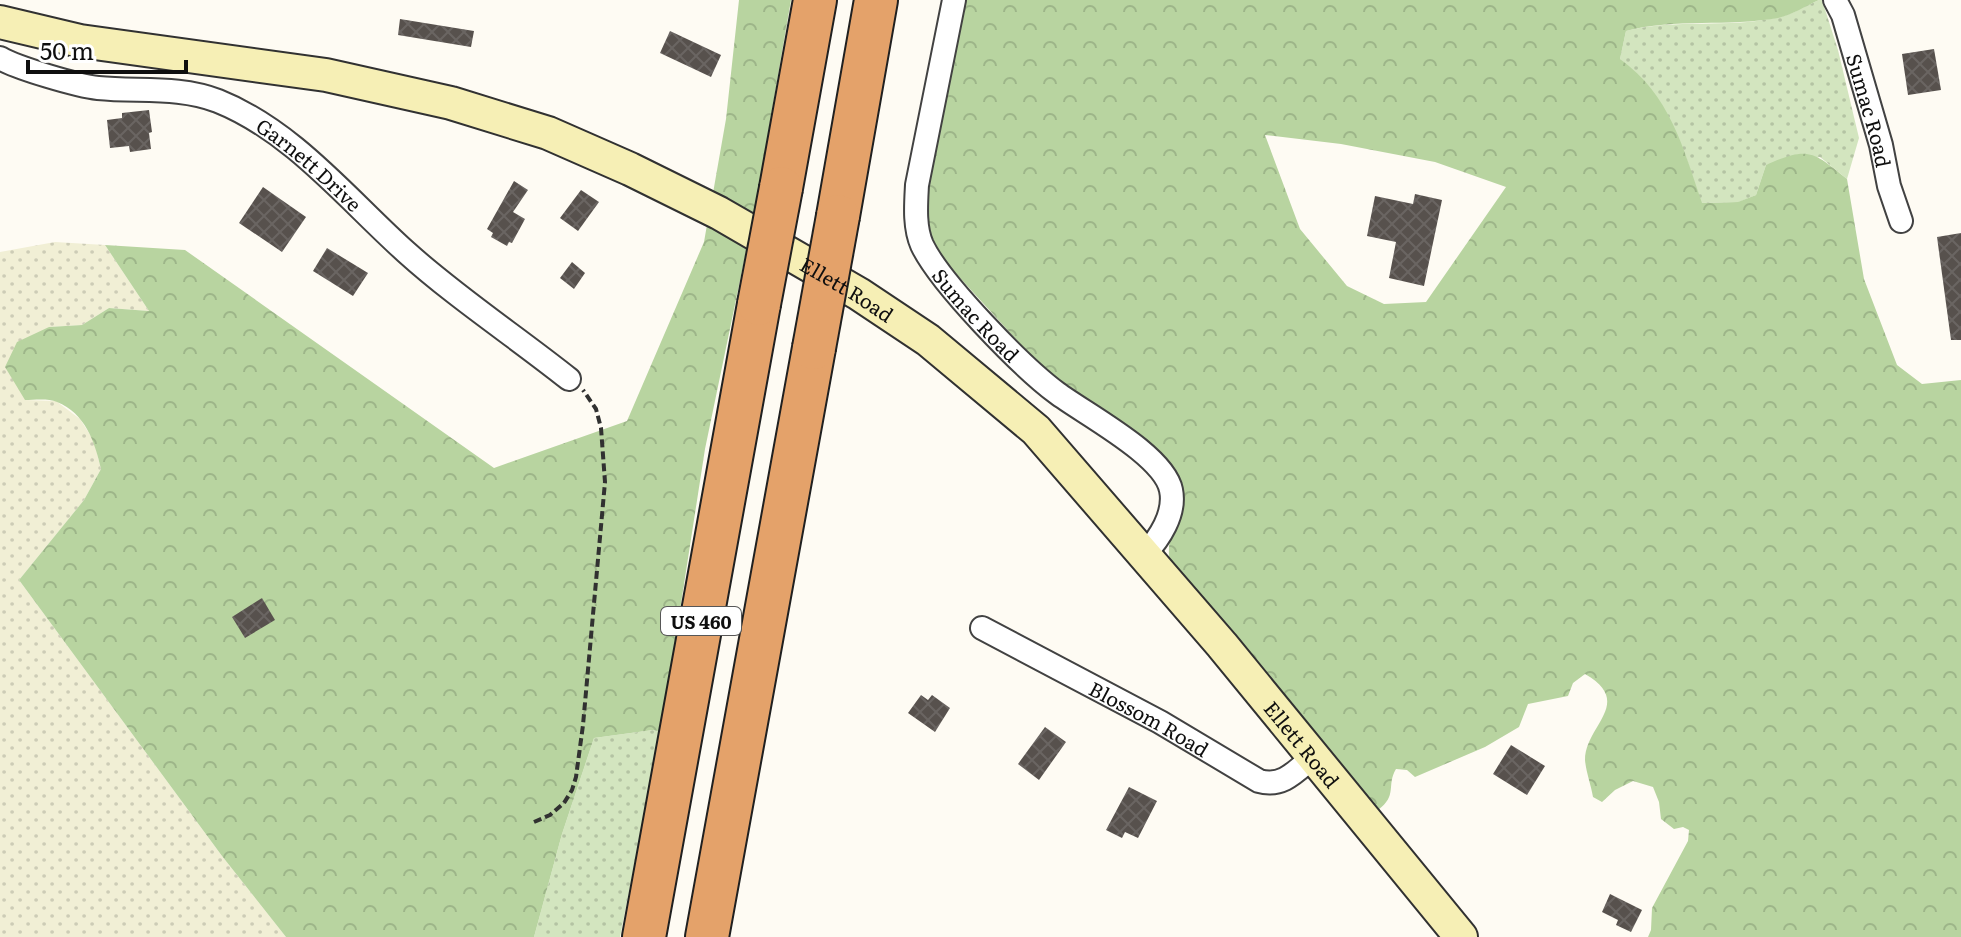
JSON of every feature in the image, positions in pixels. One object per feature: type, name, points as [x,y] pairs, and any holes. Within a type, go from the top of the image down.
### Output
[{"type":"highway","name":"US 460","points":[[644,937],[815,0]]},
{"type":"highway","name":"US 460","points":[[707,937],[876,0]]},
{"type":"street","name":"Sumac Road","points":[[954,0],[917,185],[916,215],[922,243],[958,294],[1044,381],[1118,434],[1160,470],[1171,490],[1168,517],[1159,540],[1144,555]]},
{"type":"street","name":"Sumac Road","points":[[1835,0],[1843,15],[1901,221]]},
{"type":"street","name":"Ellett Road","points":[[0,22],[80,41],[326,75],[451,103],[548,133],[719,213],[859,294],[928,340],[1036,430],[1314,756],[1461,937]]},
{"type":"street","name":"Garnett Drive","points":[[0,58],[95,88],[182,91],[217,101],[250,117],[325,175],[418,262],[569,379]]},
{"type":"street","name":"Blossom Road","points":[[982,628],[1160,722],[1259,781],[1269,784],[1284,780],[1314,756]]},
{"type":"path","points":[[534,822],[550,815],[564,803],[576,777],[602,519],[605,456],[596,409],[583,389],[569,379]]},
{"type":"shaded area","points":[[55,242],[105,245],[149,311],[109,308],[82,325],[49,327],[25,400],[56,401],[80,419],[94,441],[101,469],[84,500],[19,580],[222,856],[286,937],[0,937],[0,252]]},
{"type":"green space","points":[[739,0],[791,0],[754,215],[713,193],[726,119]]},
{"type":"green space","points":[[964,0],[1819,0],[1778,18],[1663,25],[1626,31],[1620,59],[1637,73],[1663,106],[1681,142],[1702,203],[1738,202],[1756,195],[1766,165],[1792,155],[1818,157],[1847,179],[1864,279],[1897,365],[1922,384],[1961,380],[1961,937],[1648,937],[1652,908],[1688,841],[1689,830],[1683,827],[1674,829],[1661,819],[1653,787],[1633,781],[1615,790],[1602,802],[1593,797],[1585,760],[1587,747],[1607,705],[1606,695],[1599,685],[1585,674],[1573,683],[1568,696],[1528,704],[1519,727],[1485,747],[1415,777],[1407,770],[1396,769],[1388,800],[1378,810],[1368,807],[1170,567],[1170,541],[1182,500],[1022,346],[939,255],[928,234],[927,177]],"holes":[[[1265,135],[1341,144],[1435,162],[1506,187],[1426,302],[1384,304],[1347,286],[1300,229]]]},
{"type":"green space","points":[[1822,0],[1838,50],[1859,138],[1847,179],[1820,157],[1766,165],[1756,195],[1739,202],[1701,203],[1686,157],[1620,59],[1626,31],[1664,25],[1760,21],[1789,14]]},
{"type":"green space","points":[[708,219],[748,242],[705,449],[661,732],[653,730],[594,738],[562,834],[534,937],[286,937],[222,856],[19,580],[84,500],[101,469],[92,439],[75,413],[53,401],[25,400],[5,367],[17,342],[49,327],[82,325],[109,308],[149,311],[105,245],[185,250],[494,468],[627,421],[704,242]]},
{"type":"green space","points":[[653,730],[661,732],[620,937],[534,937],[562,834],[594,738]]},
{"type":"building","points":[[400,19],[474,31],[471,47],[398,35]]},
{"type":"building","points":[[670,31],[721,55],[711,77],[660,53]]},
{"type":"building","points":[[1934,49],[1941,90],[1908,95],[1902,54]]},
{"type":"building","points":[[149,110],[151,149],[130,152],[129,146],[110,148],[107,120],[122,118],[122,113]]},
{"type":"building","points":[[514,181],[528,190],[513,212],[525,219],[512,243],[509,242],[507,246],[491,237],[493,233],[487,229]]},
{"type":"building","points":[[263,187],[306,217],[282,252],[239,223]]},
{"type":"building","points":[[581,190],[599,202],[578,231],[560,218]]},
{"type":"building","points":[[1415,194],[1442,200],[1424,286],[1389,278],[1396,242],[1367,236],[1375,196],[1413,204]]},
{"type":"building","points":[[1961,233],[1961,340],[1951,340],[1937,237]]},
{"type":"building","points":[[327,248],[368,273],[353,296],[313,271]]},
{"type":"building","points":[[572,262],[585,273],[574,289],[560,278]]},
{"type":"building","points":[[262,598],[275,620],[245,638],[232,617]]},
{"type":"building","points":[[921,695],[928,700],[932,695],[950,708],[935,732],[908,713]]},
{"type":"building","points":[[1045,727],[1066,742],[1039,780],[1018,764]]},
{"type":"building","points":[[1511,745],[1545,766],[1527,795],[1493,774]]},
{"type":"building","points":[[1129,787],[1157,801],[1138,838],[1125,832],[1122,838],[1106,830]]},
{"type":"building","points":[[1610,894],[1642,910],[1631,932],[1616,925],[1618,920],[1602,912]]}]
